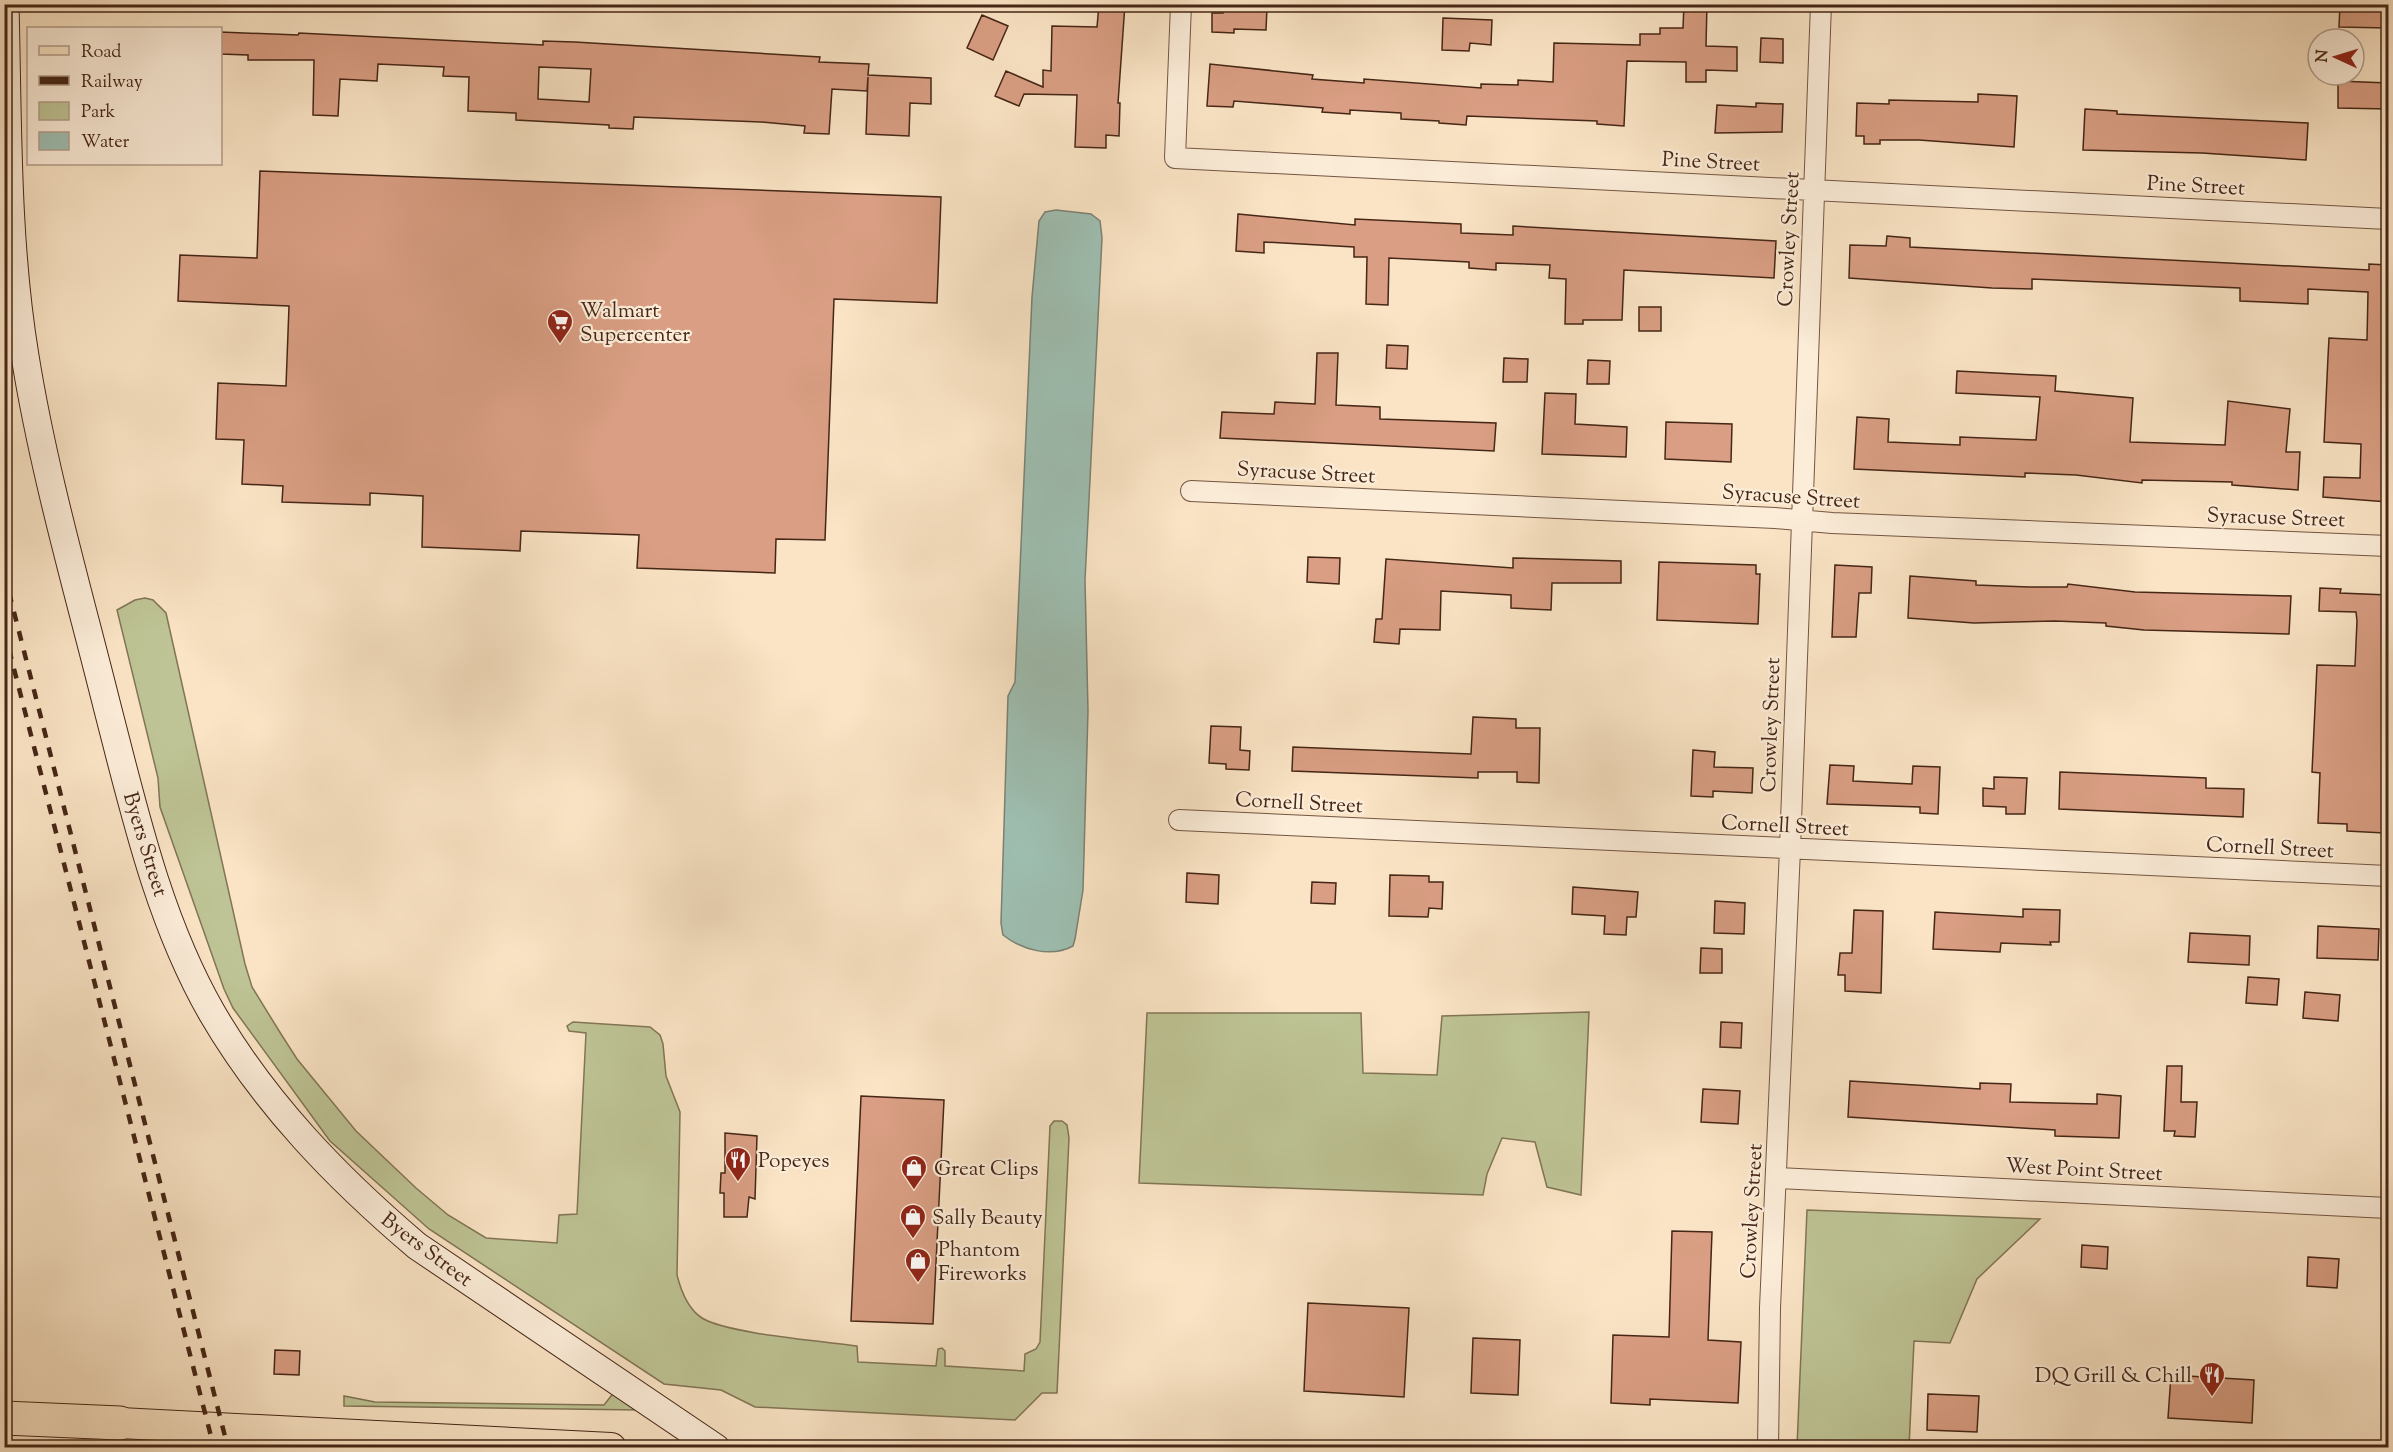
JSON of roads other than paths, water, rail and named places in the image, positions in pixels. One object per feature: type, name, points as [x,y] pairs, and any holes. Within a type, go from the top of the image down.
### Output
[{"type":"highway","points":[[4,1418],[120,1423]]},
{"type":"main road","points":[[120,1423],[611,1448]]},
{"type":"street","name":"Byers Street","points":[[5,4],[11,211],[25,355],[37,418],[127,783],[156,882],[193,976],[210,1010],[255,1080],[331,1169],[375,1210],[417,1245],[716,1448]]},
{"type":"street","name":"Pine Street","points":[[1181,4],[1175,158],[2388,219]]},
{"type":"street","name":"Crowley Street","points":[[1768,1448],[1771,1397],[1770,1308],[1790,849],[1821,4]]},
{"type":"street","name":"Syracuse Street","points":[[1191,491],[1802,521],[2388,546]]},
{"type":"street","name":"Cornell Street","points":[[1179,820],[2388,876]]},
{"type":"street","name":"West Point Street","points":[[1777,1178],[2388,1208]]},
{"type":"water","points":[[1056,210],[1091,214],[1100,221],[1102,238],[1085,580],[1088,711],[1083,890],[1073,946],[1064,950],[1046,952],[1019,945],[1003,935],[1001,923],[1008,696],[1015,682],[1032,297],[1039,221],[1045,212]]},
{"type":"railway","points":[[4,573],[228,1448]]},
{"type":"railway","points":[[4,630],[214,1448]]},
{"type":"place","name":"Walmart Supercenter","points":[[560,345]]},
{"type":"place","name":"Popeyes","points":[[738,1183]]},
{"type":"place","name":"Great Clips","points":[[914,1191]]},
{"type":"place","name":"Sally Beauty","points":[[913,1240]]},
{"type":"place","name":"Phantom Fireworks","points":[[918,1284]]},
{"type":"place","name":"DQ Grill & Chill","points":[[2212,1398]]}]
